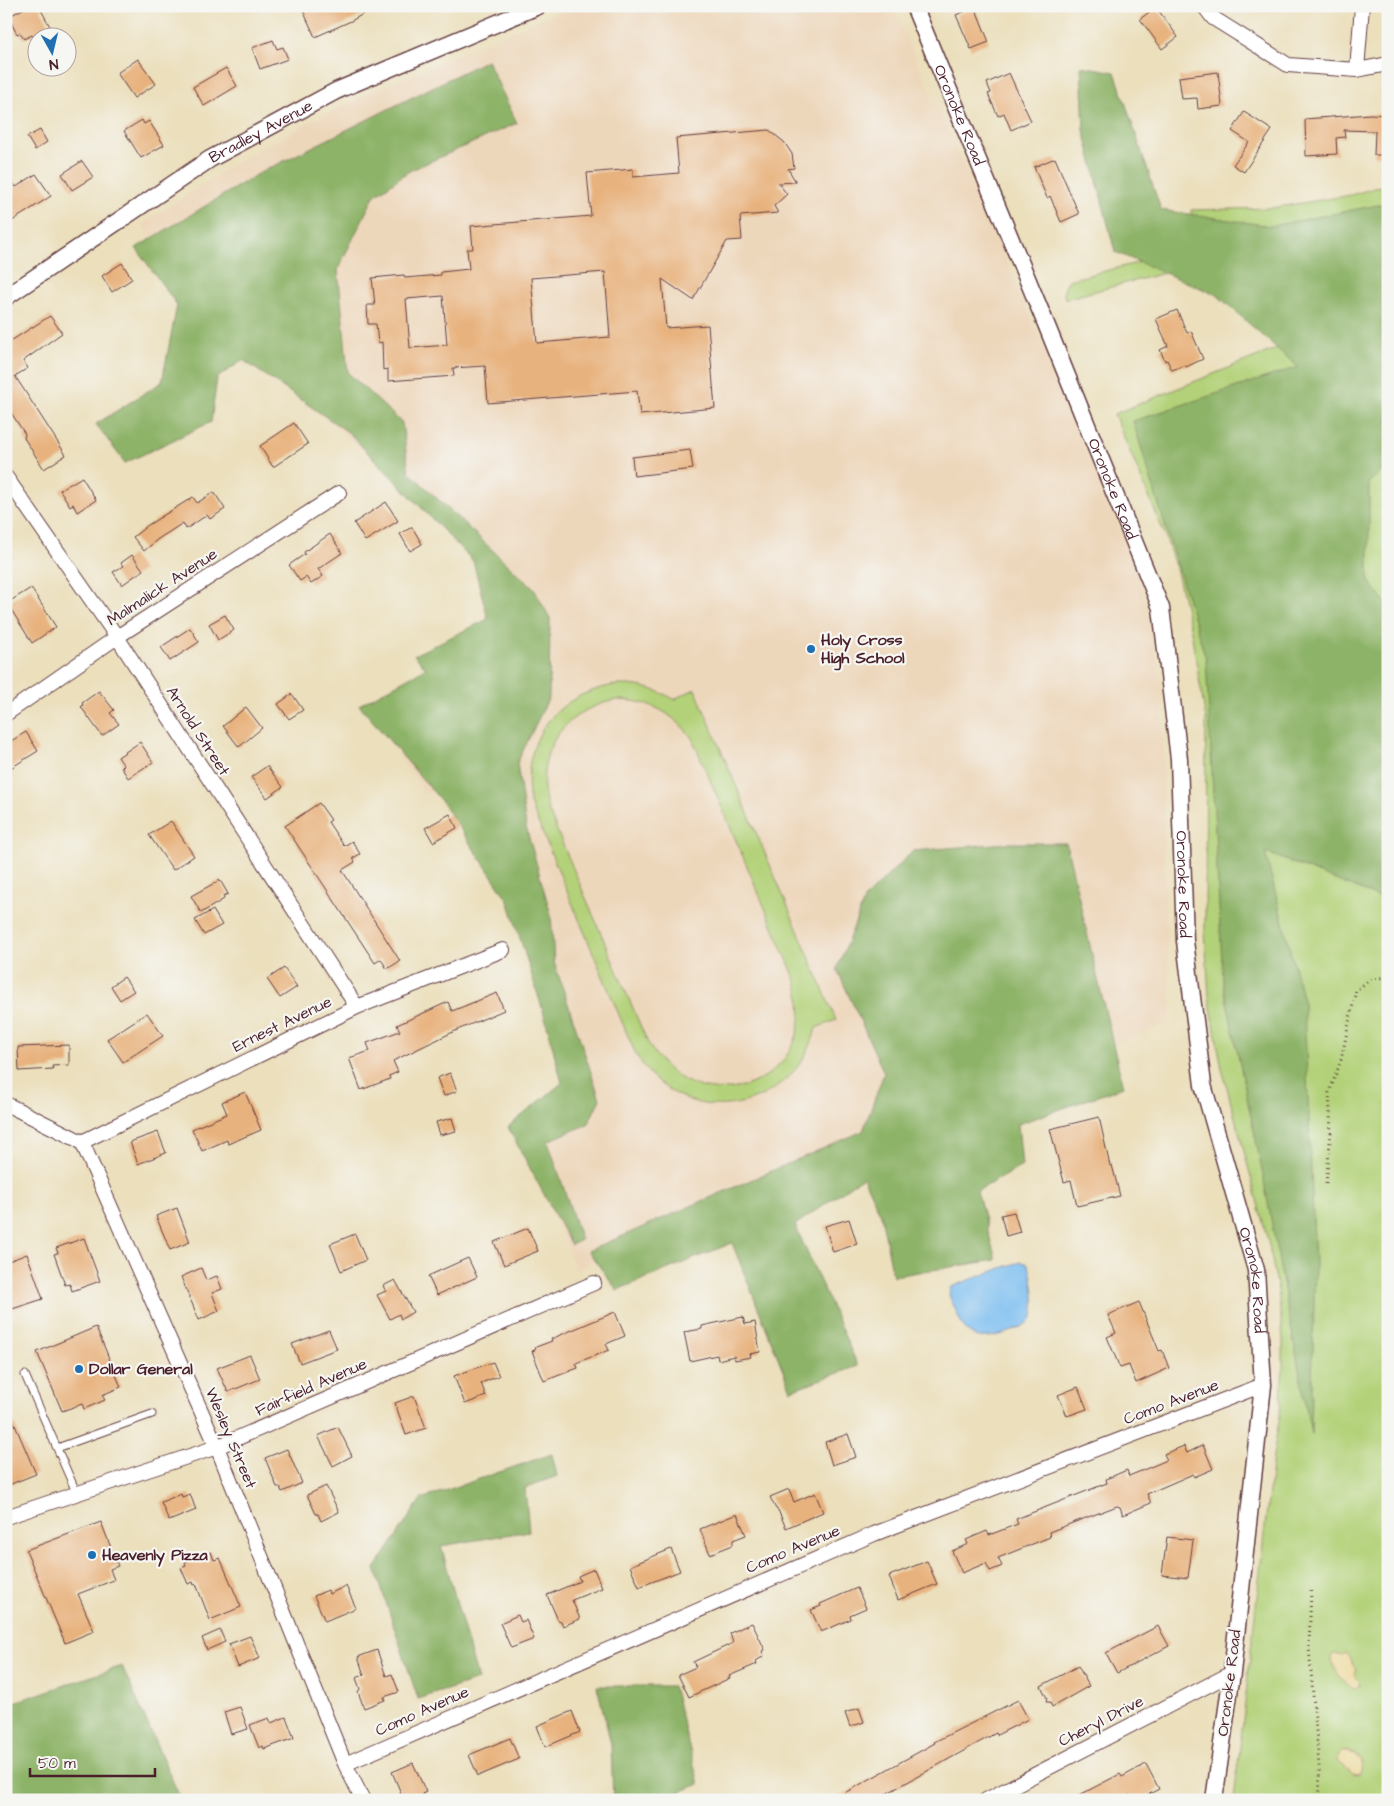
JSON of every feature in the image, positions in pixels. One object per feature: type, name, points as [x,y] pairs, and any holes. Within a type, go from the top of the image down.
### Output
[{"type":"street","name":"Bradley Avenue","points":[[6,297],[210,159],[336,91],[538,6]]},
{"type":"street","name":"Oronoke Road","points":[[914,6],[1161,608],[1179,759],[1185,941],[1203,1085],[1256,1270],[1263,1386],[1232,1673],[1214,1800]]},
{"type":"street","points":[[1204,6],[1213,18],[1288,65],[1357,70],[1388,64]]},
{"type":"street","points":[[1357,70],[1362,6]]},
{"type":"street","name":"Arnold Street","points":[[6,477],[116,638],[357,1007]]},
{"type":"street","name":"Malmalick Avenue","points":[[6,714],[116,638],[339,493]]},
{"type":"street","name":"Ernest Avenue","points":[[82,1142],[357,1007],[504,950]]},
{"type":"street","points":[[6,1104],[82,1142]]},
{"type":"street","name":"Wesley Street","points":[[82,1142],[217,1447],[345,1764],[362,1800]]},
{"type":"street","name":"Fairfield Avenue","points":[[6,1517],[217,1447],[594,1283]]},
{"type":"street","name":"Como Avenue","points":[[345,1764],[874,1534],[1263,1386]]},
{"type":"street","name":"Cheryl Drive","points":[[986,1800],[1232,1673]]},
{"type":"lane","points":[[25,1375],[77,1494]]},
{"type":"lane","points":[[57,1448],[152,1414]]},
{"type":"path","points":[[1326,1183],[1331,1133],[1329,1093],[1341,1060],[1356,990],[1371,979],[1388,977]]},
{"type":"path","points":[[1311,1591],[1309,1647],[1320,1800]]},
{"type":"shaded area","name":"Holy Cross High School","points":[[572,6],[892,6],[1004,255],[1122,532],[1140,583],[1151,627],[1162,692],[1165,909],[1171,1013],[1168,1021],[1163,1025],[576,1269],[517,1128],[589,1098],[528,915],[443,787],[425,794],[370,713],[538,602],[279,378],[141,225],[242,159],[306,124],[383,87]]},
{"type":"green space","points":[[487,60],[517,123],[409,171],[374,196],[338,269],[348,373],[402,423],[409,472],[534,589],[550,618],[549,697],[517,763],[526,827],[551,915],[554,962],[600,1099],[588,1124],[548,1141],[581,1240],[571,1245],[508,1127],[562,1083],[544,1014],[508,900],[443,803],[359,705],[426,668],[414,655],[488,619],[473,561],[348,432],[243,360],[217,378],[211,422],[125,463],[96,424],[162,382],[177,305],[136,248],[258,174]]},
{"type":"green space","points":[[1081,66],[1115,72],[1161,210],[1271,226],[1388,203],[1388,466],[1369,482],[1369,581],[1388,606],[1388,901],[1265,852],[1304,1004],[1315,1263],[1311,1434],[1260,1160],[1223,983],[1206,659],[1133,421],[1298,367],[1217,295],[1115,252],[1084,130]]},
{"type":"green space","points":[[1388,184],[1388,1800],[1234,1800],[1273,1456],[1280,1415],[1283,1340],[1278,1290],[1268,1241],[1222,1069],[1209,996],[1205,933],[1206,720],[1191,631],[1177,572],[1165,535],[1114,414],[1278,348],[1249,251],[1065,299],[1064,291],[1069,280],[1197,248],[1191,210],[1272,208],[1351,195]]},
{"type":"green space","points":[[616,685],[632,685],[654,690],[676,700],[676,698],[695,689],[836,1020],[816,1028],[807,1052],[793,1072],[775,1088],[754,1099],[730,1105],[707,1104],[683,1098],[661,1084],[645,1068],[633,1048],[530,803],[528,780],[530,760],[536,741],[546,724],[559,710],[575,699],[594,690]],"holes":[[[616,700],[639,702],[659,709],[676,721],[692,738],[795,978],[800,1014],[793,1044],[777,1067],[753,1083],[725,1089],[696,1085],[669,1070],[647,1041],[549,812],[544,792],[544,772],[548,755],[555,739],[565,726],[579,714]]]},
{"type":"green space","points":[[1006,843],[1066,843],[1123,1087],[1018,1124],[1022,1166],[977,1191],[996,1260],[893,1276],[881,1215],[863,1177],[795,1225],[858,1366],[791,1390],[732,1243],[617,1290],[588,1251],[863,1131],[884,1073],[837,969],[865,898],[913,851]]},
{"type":"green space","points":[[552,1454],[557,1476],[525,1488],[529,1531],[441,1546],[478,1680],[418,1699],[375,1569],[421,1499]]},
{"type":"green space","points":[[122,1666],[181,1800],[6,1800],[6,1705]]},
{"type":"green space","points":[[597,1686],[673,1686],[699,1784],[660,1800],[613,1800],[611,1744]]},
{"type":"sand","points":[[1333,1654],[1347,1655],[1356,1670],[1354,1674],[1361,1684],[1357,1688],[1353,1689],[1339,1675],[1331,1658]]},
{"type":"sand","points":[[1347,1751],[1358,1756],[1362,1761],[1359,1774],[1353,1773],[1337,1761],[1341,1752]]},
{"type":"water","points":[[1021,1262],[1028,1264],[1031,1275],[1034,1291],[1032,1318],[1022,1327],[996,1336],[981,1337],[971,1334],[962,1324],[951,1300],[949,1293],[951,1287]]},
{"type":"building","points":[[28,6],[39,6],[51,28],[28,28],[28,37],[24,39],[20,33],[17,34],[8,17]]},
{"type":"building","points":[[301,6],[377,6],[351,21],[315,37]]},
{"type":"building","points":[[975,7],[989,42],[971,49],[956,15]]},
{"type":"building","points":[[1156,7],[1178,37],[1162,49],[1140,19]]},
{"type":"building","points":[[273,40],[277,49],[283,47],[288,59],[260,69],[252,48]]},
{"type":"building","points":[[138,59],[156,84],[134,98],[117,73]]},
{"type":"building","points":[[226,68],[237,86],[204,106],[193,87]]},
{"type":"building","points":[[1218,72],[1222,106],[1198,109],[1197,98],[1182,99],[1179,77]]},
{"type":"building","points":[[1009,73],[1031,121],[1011,130],[1004,113],[998,116],[988,94],[991,93],[987,83]]},
{"type":"building","points":[[1244,112],[1272,130],[1244,172],[1233,165],[1249,142],[1232,131]]},
{"type":"building","points":[[1370,114],[1388,115],[1388,155],[1374,155],[1375,131],[1344,130],[1345,137],[1336,138],[1337,154],[1306,156],[1305,119]]},
{"type":"building","points":[[142,120],[144,124],[149,121],[164,145],[141,158],[124,131]]},
{"type":"building","points":[[40,130],[47,142],[35,150],[27,137]]},
{"type":"building","points":[[769,130],[784,142],[792,154],[794,168],[788,169],[796,182],[778,183],[787,194],[774,206],[778,213],[740,216],[742,240],[727,241],[693,300],[662,279],[666,328],[708,325],[715,408],[640,415],[637,391],[488,403],[485,366],[453,368],[454,376],[388,381],[388,369],[383,370],[382,342],[378,343],[376,324],[368,324],[367,305],[375,305],[372,278],[404,275],[405,278],[441,275],[441,272],[469,269],[467,249],[473,249],[471,226],[591,216],[587,173],[633,169],[633,177],[679,173],[676,138]],"holes":[[[605,272],[610,337],[537,343],[531,278]],[[443,296],[447,345],[410,348],[406,299]]]},
{"type":"building","points":[[1055,158],[1079,214],[1061,222],[1050,196],[1047,198],[1034,167]]},
{"type":"building","points":[[82,161],[93,177],[72,190],[62,174]]},
{"type":"building","points":[[6,173],[16,187],[36,174],[51,196],[6,225]]},
{"type":"building","points":[[122,263],[132,279],[112,292],[102,276]]},
{"type":"building","points":[[1177,310],[1187,333],[1191,331],[1203,359],[1186,367],[1185,365],[1172,370],[1160,350],[1168,346],[1156,319]]},
{"type":"building","points":[[50,316],[62,333],[23,361],[28,368],[15,376],[66,455],[44,469],[24,438],[25,434],[6,405],[6,344]]},
{"type":"building","points":[[294,423],[308,444],[273,467],[260,446]]},
{"type":"building","points":[[690,450],[693,469],[634,476],[632,457]]},
{"type":"building","points":[[82,477],[96,500],[77,512],[73,504],[70,506],[60,490]]},
{"type":"building","points":[[214,492],[225,509],[210,519],[207,515],[186,529],[183,523],[158,539],[144,551],[133,537],[148,525],[193,497],[197,503]]},
{"type":"building","points":[[386,502],[398,521],[365,541],[354,523]]},
{"type":"building","points":[[412,527],[422,544],[410,551],[400,534]]},
{"type":"building","points":[[330,534],[342,553],[318,569],[323,576],[311,584],[306,577],[300,581],[289,565]]},
{"type":"building","points":[[132,555],[143,570],[122,585],[113,572],[123,566],[121,563]]},
{"type":"building","points":[[31,588],[56,627],[32,643],[7,603]]},
{"type":"building","points":[[225,615],[234,630],[218,640],[209,624]]},
{"type":"building","points":[[190,628],[199,642],[170,661],[161,647]]},
{"type":"building","points":[[99,691],[114,710],[110,713],[119,724],[102,736],[81,707],[82,703]]},
{"type":"building","points":[[292,694],[303,710],[289,719],[278,704]]},
{"type":"building","points":[[246,707],[262,728],[239,747],[223,726]]},
{"type":"building","points":[[26,732],[38,751],[6,771],[6,744]]},
{"type":"building","points":[[140,742],[153,762],[128,778],[121,767],[124,766],[118,757]]},
{"type":"building","points":[[267,766],[283,787],[267,798],[251,777]]},
{"type":"building","points":[[319,803],[331,820],[328,822],[344,846],[352,841],[360,854],[353,858],[355,862],[342,870],[400,961],[387,969],[381,959],[375,963],[285,826]]},
{"type":"building","points":[[450,814],[457,828],[433,842],[425,828]]},
{"type":"building","points":[[171,821],[194,856],[173,870],[149,835]]},
{"type":"building","points":[[220,880],[228,894],[223,896],[224,899],[201,913],[191,896]]},
{"type":"building","points":[[213,910],[222,925],[204,935],[195,920]]},
{"type":"building","points":[[284,968],[297,987],[280,998],[267,979]]},
{"type":"building","points":[[124,977],[134,991],[120,1000],[111,986]]},
{"type":"building","points":[[497,993],[504,1010],[393,1061],[398,1072],[389,1076],[390,1079],[361,1090],[349,1058],[370,1051],[367,1043],[400,1031],[397,1025],[448,1002],[452,1011]]},
{"type":"building","points":[[147,1013],[163,1036],[123,1062],[107,1039]]},
{"type":"building","points":[[69,1045],[69,1065],[52,1066],[53,1069],[19,1071],[18,1047]]},
{"type":"building","points":[[450,1073],[457,1091],[444,1096],[437,1078]]},
{"type":"building","points":[[245,1092],[261,1130],[228,1144],[227,1140],[202,1151],[192,1129],[227,1114],[222,1102]]},
{"type":"building","points":[[1099,1117],[1110,1166],[1112,1165],[1120,1196],[1077,1206],[1071,1180],[1064,1182],[1050,1129]]},
{"type":"building","points":[[452,1118],[456,1131],[440,1135],[436,1122]]},
{"type":"building","points":[[158,1132],[166,1153],[138,1164],[130,1142]]},
{"type":"building","points":[[177,1208],[190,1242],[170,1250],[156,1216]]},
{"type":"building","points":[[1014,1212],[1020,1232],[1006,1236],[1001,1215]]},
{"type":"building","points":[[849,1219],[857,1244],[833,1252],[825,1226]]},
{"type":"building","points":[[528,1228],[538,1251],[504,1265],[494,1242]]},
{"type":"building","points":[[355,1234],[366,1260],[341,1271],[330,1244]]},
{"type":"building","points":[[84,1238],[100,1281],[72,1291],[70,1284],[65,1285],[54,1254],[58,1253],[56,1248]]},
{"type":"building","points":[[27,1254],[43,1299],[6,1311],[6,1262]]},
{"type":"building","points":[[468,1258],[477,1277],[437,1295],[428,1276]]},
{"type":"building","points":[[201,1268],[206,1280],[217,1276],[222,1289],[212,1293],[219,1311],[199,1320],[181,1277]]},
{"type":"building","points":[[395,1280],[413,1312],[401,1319],[399,1314],[390,1319],[377,1295],[386,1291],[383,1286]]},
{"type":"building","points":[[1139,1302],[1159,1351],[1162,1350],[1169,1368],[1136,1383],[1129,1365],[1120,1368],[1107,1337],[1116,1333],[1108,1315]]},
{"type":"building","points":[[615,1312],[625,1336],[606,1344],[609,1350],[576,1363],[578,1368],[544,1381],[532,1351],[536,1347]]},
{"type":"building","points":[[743,1317],[745,1324],[755,1322],[760,1352],[750,1354],[751,1357],[735,1360],[734,1356],[718,1360],[717,1355],[690,1361],[684,1332],[702,1329],[702,1326]]},
{"type":"building","name":"Dollar General","points":[[96,1327],[121,1387],[102,1395],[105,1400],[84,1409],[82,1404],[62,1411],[37,1352]]},
{"type":"building","points":[[329,1330],[337,1349],[300,1363],[292,1344]]},
{"type":"building","points":[[250,1355],[260,1379],[228,1392],[217,1368]]},
{"type":"building","points":[[493,1362],[499,1376],[481,1383],[486,1396],[465,1404],[454,1376]]},
{"type":"building","points":[[1078,1387],[1087,1409],[1067,1416],[1058,1395]]},
{"type":"building","points":[[414,1396],[426,1428],[406,1435],[395,1403]]},
{"type":"building","points":[[6,1404],[36,1474],[6,1486]]},
{"type":"building","points":[[338,1427],[352,1456],[333,1466],[318,1436]]},
{"type":"building","points":[[848,1434],[856,1457],[832,1465],[825,1442]]},
{"type":"building","points":[[1203,1445],[1213,1469],[1194,1477],[1193,1474],[1147,1494],[1151,1503],[1123,1515],[1120,1507],[1117,1506],[1049,1532],[1050,1537],[998,1558],[1002,1566],[990,1571],[986,1563],[962,1573],[952,1551],[968,1544],[966,1540],[987,1531],[989,1535],[1018,1524],[1016,1519],[1107,1483],[1106,1479],[1127,1470],[1129,1476],[1167,1460],[1164,1454],[1184,1446],[1187,1453]]},
{"type":"building","points":[[287,1449],[302,1483],[282,1492],[280,1487],[277,1487],[265,1458]]},
{"type":"building","points":[[326,1486],[339,1512],[321,1521],[307,1495]]},
{"type":"building","points":[[789,1489],[794,1502],[815,1493],[823,1512],[786,1528],[770,1497]]},
{"type":"building","points":[[181,1494],[182,1497],[190,1494],[196,1510],[169,1521],[161,1502]]},
{"type":"building","points":[[737,1514],[746,1535],[733,1540],[733,1545],[710,1554],[700,1529]]},
{"type":"building","points":[[101,1522],[118,1566],[110,1569],[114,1580],[78,1594],[94,1631],[65,1643],[26,1550]]},
{"type":"building","points":[[1167,1537],[1193,1540],[1188,1578],[1162,1575]]},
{"type":"building","points":[[671,1549],[680,1571],[639,1587],[630,1566]]},
{"type":"building","points":[[211,1552],[214,1560],[220,1558],[241,1607],[210,1620],[196,1584],[194,1585],[193,1582],[188,1584],[181,1568],[186,1566],[185,1562]]},
{"type":"building","points":[[927,1561],[937,1584],[898,1600],[889,1576]]},
{"type":"building","points":[[594,1569],[602,1588],[572,1600],[580,1619],[563,1626],[561,1621],[558,1620],[547,1595],[580,1581],[578,1576]]},
{"type":"building","points":[[346,1586],[356,1608],[325,1621],[314,1596],[328,1590],[329,1594]]},
{"type":"building","points":[[857,1588],[866,1608],[850,1615],[851,1619],[821,1632],[811,1610],[821,1606],[820,1604]]},
{"type":"building","points":[[518,1615],[521,1622],[526,1620],[534,1639],[511,1648],[500,1623]]},
{"type":"building","points":[[752,1623],[765,1650],[762,1651],[764,1656],[756,1661],[757,1664],[689,1697],[678,1675],[696,1667],[693,1662],[733,1643],[730,1633]]},
{"type":"building","points":[[1158,1626],[1169,1646],[1117,1673],[1106,1653]]},
{"type":"building","points":[[220,1630],[225,1642],[207,1650],[202,1638]]},
{"type":"building","points":[[250,1636],[260,1658],[238,1667],[229,1644]]},
{"type":"building","points":[[377,1650],[386,1676],[392,1674],[399,1692],[384,1697],[385,1700],[364,1708],[358,1692],[360,1689],[356,1678],[364,1675],[358,1657]]},
{"type":"building","points":[[1078,1666],[1089,1686],[1052,1707],[1050,1702],[1046,1702],[1047,1698],[1041,1686]]},
{"type":"building","points":[[1018,1700],[1028,1719],[997,1735],[996,1733],[875,1800],[832,1800],[934,1742]]},
{"type":"building","points":[[240,1707],[248,1729],[231,1734],[224,1712]]},
{"type":"building","points":[[859,1708],[864,1722],[850,1727],[845,1713]]},
{"type":"building","points":[[572,1711],[580,1732],[545,1747],[537,1726]]},
{"type":"building","points":[[286,1717],[294,1738],[264,1749],[263,1746],[259,1748],[250,1725],[269,1718],[271,1723]]},
{"type":"building","points":[[510,1738],[519,1759],[478,1776],[469,1755]]},
{"type":"building","points":[[413,1763],[426,1792],[422,1794],[424,1800],[404,1800],[392,1772]]},
{"type":"building","points":[[1146,1764],[1159,1789],[1138,1800],[1133,1800],[1130,1795],[1120,1800],[1070,1800],[1120,1774],[1122,1777]]},
{"type":"place","name":"Holy Cross High School","points":[[811,649]]},
{"type":"place","name":"Dollar General","points":[[79,1369]]},
{"type":"place","name":"Heavenly Pizza","points":[[92,1555]]}]
